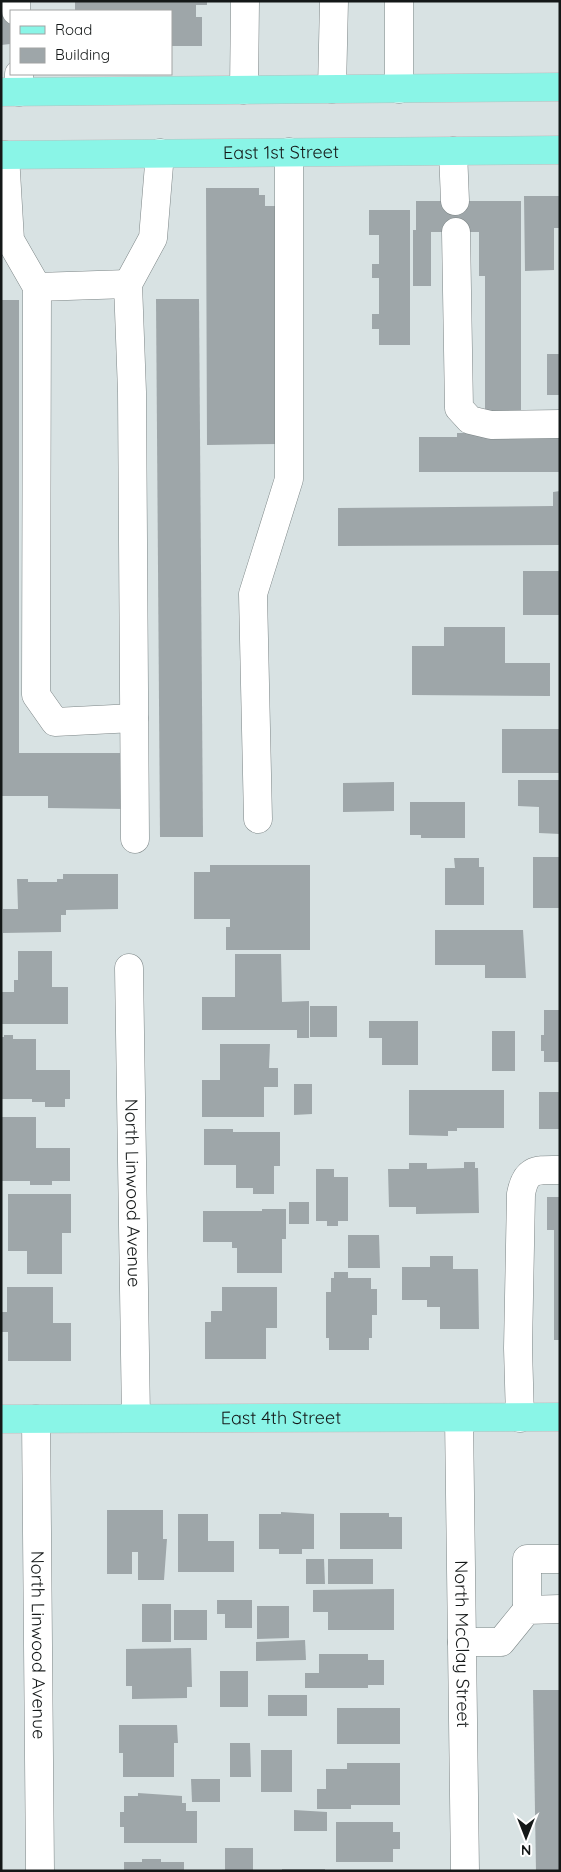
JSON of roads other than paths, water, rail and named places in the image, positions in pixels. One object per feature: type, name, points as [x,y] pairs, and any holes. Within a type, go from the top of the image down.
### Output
[{"type":"main road","points":[[13,86],[244,90],[560,87]]},
{"type":"main road","points":[[378,151],[560,131]]},
{"type":"main road","name":"East 1st Street","points":[[3,155],[560,150]]},
{"type":"main road","name":"East 4th Street","points":[[1,1419],[560,1417]]},
{"type":"street","points":[[244,90],[245,1]]},
{"type":"street","points":[[332,89],[334,1]]},
{"type":"street","points":[[399,1],[399,89]]},
{"type":"street","points":[[453,151],[455,201]]},
{"type":"street","points":[[258,819],[253,594],[289,480],[289,152]]},
{"type":"street","points":[[135,839],[132,392],[128,284],[153,238],[160,153]]},
{"type":"street","points":[[3,155],[10,240],[37,286],[36,695],[55,722],[134,718]]},
{"type":"street","points":[[456,232],[459,408],[470,420],[491,425],[560,424]]},
{"type":"street","points":[[37,286],[128,284]]},
{"type":"street","name":"North Linwood Avenue","points":[[130,968],[136,1418]]},
{"type":"street","points":[[520,1418],[518,1348],[521,1194],[523,1181],[528,1174],[541,1170],[560,1170]]},
{"type":"street","name":"North McClay Street","points":[[459,1418],[464,1871]]},
{"type":"street","name":"North Linwood Avenue","points":[[36,1419],[40,1871]]},
{"type":"street","points":[[462,1642],[501,1642],[527,1610],[527,1559],[560,1559]]},
{"type":"street","points":[[527,1610],[560,1609]]}]
